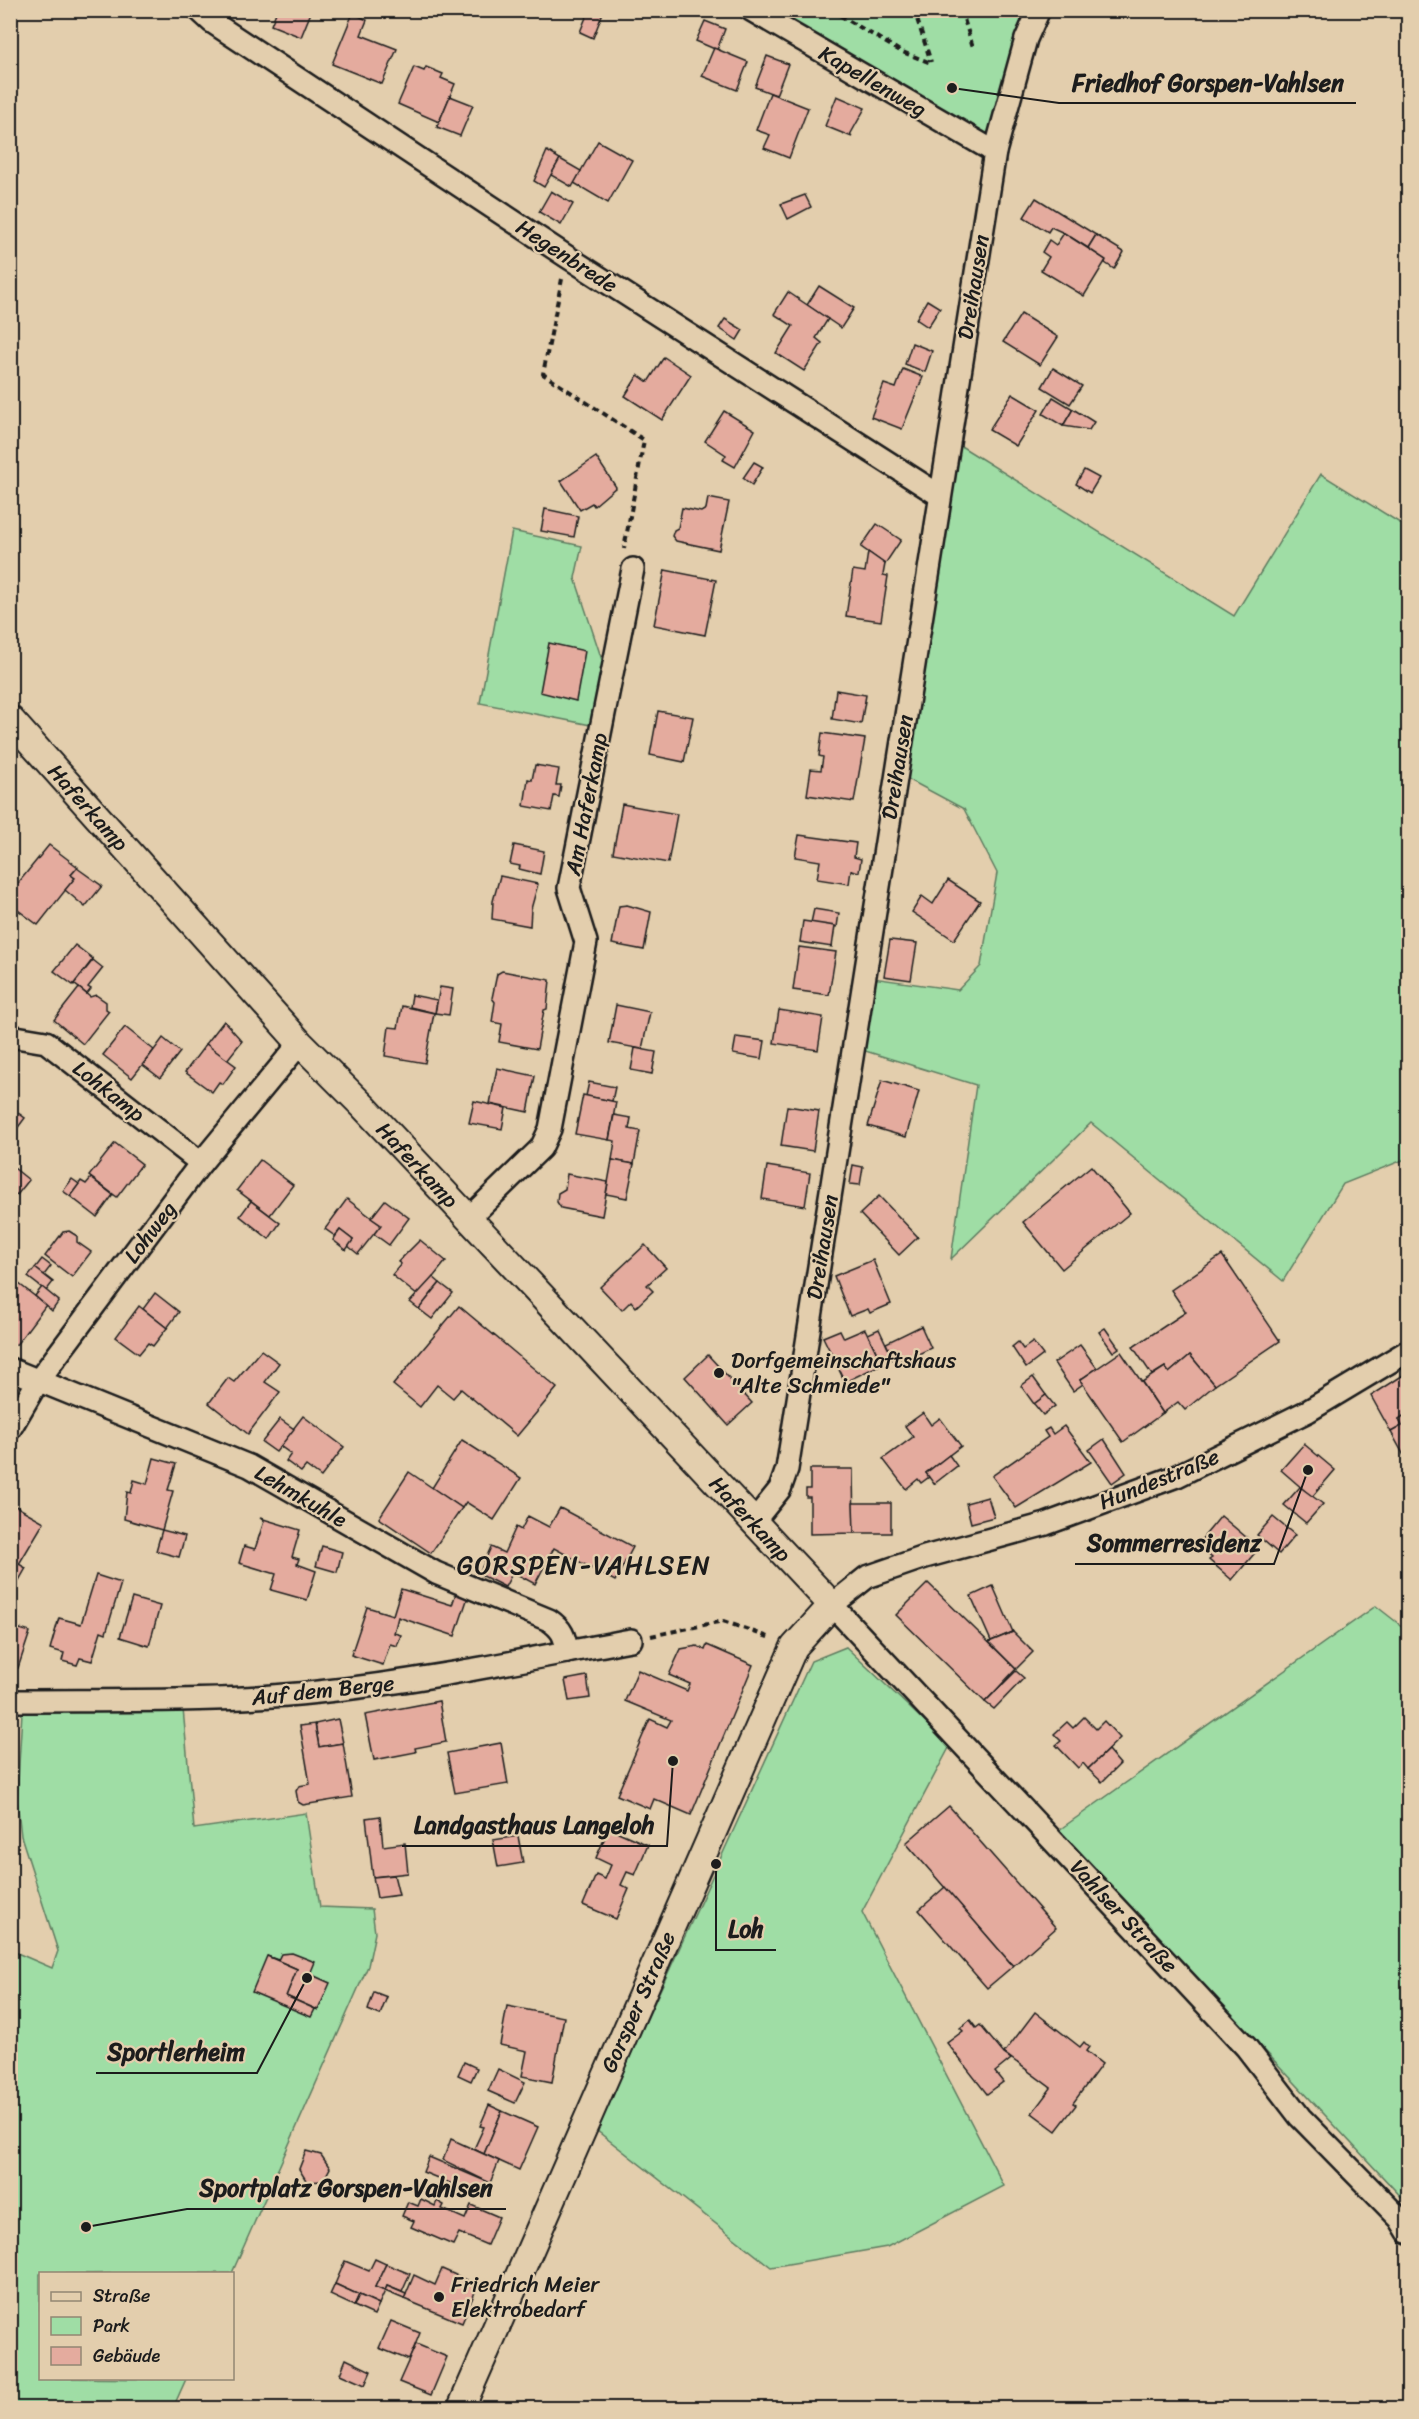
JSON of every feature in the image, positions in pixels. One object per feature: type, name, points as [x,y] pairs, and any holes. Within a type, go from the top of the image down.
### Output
[{"type":"street","name":"Hegenbrede","points":[[199,10],[212,22],[566,255],[939,495]]},
{"type":"street","name":"Kapellenweg","points":[[751,10],[995,152]]},
{"type":"street","name":"Dreihausen","points":[[755,1520],[780,1489],[787,1469],[939,495],[995,152],[1026,39],[1039,10]]},
{"type":"street","name":"Am Haferkamp","points":[[468,1219],[541,1148],[550,1129],[586,942],[569,888],[633,569]]},
{"type":"street","name":"Haferkamp","points":[[10,719],[300,1043],[755,1520],[832,1605]]},
{"type":"street","name":"Lohkamp","points":[[10,1036],[46,1042],[201,1163]]},
{"type":"street","name":"Lohweg","points":[[10,1429],[38,1381],[201,1163],[300,1043]]},
{"type":"street","name":"Hundestraße","points":[[832,1605],[867,1577],[924,1557],[1046,1524],[1177,1476],[1308,1411],[1408,1352]]},
{"type":"street","name":"Lehmkuhle","points":[[10,1369],[249,1466],[436,1573],[549,1620],[560,1628],[565,1636],[567,1652]]},
{"type":"street","name":"Gorsper Straße","points":[[461,2409],[794,1647],[832,1605]]},
{"type":"street","name":"Vahlser Straße","points":[[832,1605],[1246,2047],[1300,2117],[1400,2218],[1408,2232]]},
{"type":"street","name":"Auf dem Berge","points":[[10,1701],[238,1699],[307,1693],[407,1681],[631,1640]]},
{"type":"path","points":[[831,10],[900,51],[931,63],[914,10]]},
{"type":"path","points":[[961,10],[973,47]]},
{"type":"path","points":[[566,255],[543,374],[644,440],[623,547],[633,569]]},
{"type":"path","points":[[631,1640],[723,1621],[794,1647]]},
{"type":"green space","points":[[765,11],[1031,11],[991,140]]},
{"type":"green space","points":[[956,443],[1234,616],[1321,474],[1408,528],[1408,1158],[1343,1184],[1283,1281],[1091,1123],[951,1259],[976,1085],[862,1050],[873,978],[958,990],[981,966],[997,873],[964,809],[904,777]]},
{"type":"green space","points":[[512,531],[582,546],[575,578],[603,663],[591,725],[480,703]]},
{"type":"green space","points":[[1376,1606],[1408,1631],[1408,2204],[1059,1830]]},
{"type":"green space","points":[[846,1647],[950,1746],[862,1912],[1004,2186],[887,2247],[771,2267],[596,2130],[811,1661]]},
{"type":"green space","points":[[183,1709],[194,1829],[306,1813],[320,1907],[372,1909],[375,1933],[368,1966],[232,2272],[39,2272],[39,2380],[186,2380],[173,2408],[22,2408],[11,2404],[10,1950],[52,1968],[58,1951],[21,1836],[17,1800],[22,1712]]},
{"type":"building","points":[[277,10],[312,10],[301,37],[271,25]]},
{"type":"building","points":[[589,10],[604,10],[593,38],[580,32]]},
{"type":"building","points":[[353,13],[367,20],[361,35],[397,49],[382,84],[332,64]]},
{"type":"building","points":[[705,21],[725,29],[717,50],[696,41]]},
{"type":"building","points":[[714,48],[748,62],[737,90],[702,76]]},
{"type":"building","points":[[767,56],[788,64],[776,95],[755,87]]},
{"type":"building","points":[[414,67],[424,71],[426,67],[443,74],[441,78],[455,84],[439,122],[398,104]]},
{"type":"building","points":[[770,93],[808,108],[789,158],[764,148],[770,135],[756,130]]},
{"type":"building","points":[[450,96],[473,105],[460,136],[437,127]]},
{"type":"building","points":[[837,96],[865,108],[850,135],[852,137],[825,126]]},
{"type":"building","points":[[598,141],[632,160],[608,203],[574,183]]},
{"type":"building","points":[[547,151],[560,159],[544,187],[534,181]]},
{"type":"building","points":[[560,159],[581,171],[572,187],[551,175]]},
{"type":"building","points":[[551,191],[573,204],[561,225],[539,212]]},
{"type":"building","points":[[805,195],[811,207],[788,219],[781,204]]},
{"type":"building","points":[[1036,198],[1096,235],[1088,248],[1051,227],[1048,232],[1024,217]]},
{"type":"building","points":[[1064,233],[1106,260],[1084,296],[1041,270],[1049,257],[1042,252],[1049,240],[1056,245]]},
{"type":"building","points":[[1096,235],[1124,252],[1114,269],[1105,263],[1106,260],[1088,248]]},
{"type":"building","points":[[819,286],[854,308],[841,328],[807,305]]},
{"type":"building","points":[[788,292],[828,319],[816,338],[822,343],[804,371],[776,353],[793,326],[774,314]]},
{"type":"building","points":[[927,300],[940,308],[928,327],[916,319]]},
{"type":"building","points":[[1021,314],[1058,337],[1040,365],[1003,342]]},
{"type":"building","points":[[725,319],[743,330],[737,340],[719,328]]},
{"type":"building","points":[[912,343],[932,351],[925,372],[905,364]]},
{"type":"building","points":[[664,357],[691,375],[662,420],[625,396],[638,375],[648,382]]},
{"type":"building","points":[[1053,368],[1082,386],[1070,404],[1042,387]]},
{"type":"building","points":[[903,369],[923,377],[902,429],[871,417],[884,384],[896,388]]},
{"type":"building","points":[[1012,394],[1039,410],[1016,446],[989,430]]},
{"type":"building","points":[[1053,397],[1073,409],[1063,426],[1043,414]]},
{"type":"building","points":[[1073,409],[1094,422],[1089,430],[1063,426]]},
{"type":"building","points":[[724,411],[755,430],[735,467],[723,460],[726,455],[705,441]]},
{"type":"building","points":[[596,457],[616,487],[594,506],[592,503],[580,510],[561,481]]},
{"type":"building","points":[[754,462],[763,467],[752,485],[743,478]]},
{"type":"building","points":[[1084,470],[1099,478],[1090,493],[1076,484]]},
{"type":"building","points":[[708,498],[729,502],[719,550],[676,541],[672,536],[674,530],[678,528],[682,508],[701,512],[706,509]]},
{"type":"building","points":[[545,509],[578,516],[574,537],[541,531]]},
{"type":"building","points":[[877,524],[901,540],[885,564],[861,547]]},
{"type":"building","points":[[868,552],[885,564],[883,575],[888,576],[881,621],[846,616],[853,570],[865,572]]},
{"type":"building","points":[[665,570],[716,580],[705,635],[654,625]]},
{"type":"building","points":[[549,643],[585,651],[576,701],[540,692]]},
{"type":"building","points":[[836,690],[866,695],[861,724],[832,719]]},
{"type":"building","points":[[658,711],[693,717],[684,762],[650,755]]},
{"type":"building","points":[[822,733],[865,739],[854,802],[807,795],[811,769],[821,770],[823,757],[819,756]]},
{"type":"building","points":[[535,765],[559,769],[556,785],[561,785],[559,797],[554,796],[551,811],[524,806],[528,779],[532,780]]},
{"type":"building","points":[[622,804],[677,814],[668,863],[613,853]]},
{"type":"building","points":[[799,835],[856,843],[854,857],[861,859],[859,872],[851,870],[849,884],[817,879],[820,861],[795,857]]},
{"type":"building","points":[[49,845],[78,867],[71,875],[75,878],[38,925],[10,904],[10,893]]},
{"type":"building","points":[[514,845],[544,851],[540,874],[519,869],[520,866],[510,864]]},
{"type":"building","points":[[77,868],[102,886],[85,907],[65,890],[75,878],[71,875]]},
{"type":"building","points":[[500,876],[538,884],[531,909],[530,926],[492,919],[493,901]]},
{"type":"building","points":[[948,880],[980,901],[954,940],[912,912],[922,896],[933,904]]},
{"type":"building","points":[[627,905],[651,912],[644,950],[612,944],[619,906]]},
{"type":"building","points":[[814,909],[839,913],[837,927],[811,923]]},
{"type":"building","points":[[803,921],[835,926],[832,947],[800,942]]},
{"type":"building","points":[[890,940],[917,943],[911,980],[884,976]]},
{"type":"building","points":[[75,945],[93,959],[73,985],[54,971]]},
{"type":"building","points":[[799,947],[836,952],[829,995],[793,990]]},
{"type":"building","points":[[93,960],[103,968],[88,987],[91,989],[87,994],[74,984]]},
{"type":"building","points":[[502,971],[550,980],[547,1009],[544,1010],[537,1049],[499,1042],[502,1024],[492,1022],[495,1002],[492,998],[497,974]]},
{"type":"building","points":[[440,987],[453,989],[449,1015],[435,1013]]},
{"type":"building","points":[[79,988],[90,997],[96,995],[106,1002],[106,1009],[109,1011],[83,1044],[54,1020]]},
{"type":"building","points":[[412,995],[437,1000],[435,1013],[410,1007]]},
{"type":"building","points":[[616,1005],[650,1012],[642,1049],[609,1043]]},
{"type":"building","points":[[402,1006],[434,1013],[425,1063],[385,1056],[389,1027],[398,1028]]},
{"type":"building","points":[[779,1010],[823,1017],[818,1050],[774,1043]]},
{"type":"building","points":[[224,1021],[242,1041],[227,1060],[206,1044]]},
{"type":"building","points":[[125,1027],[154,1050],[132,1078],[103,1055]]},
{"type":"building","points":[[736,1037],[765,1041],[762,1059],[733,1054]]},
{"type":"building","points":[[163,1038],[180,1052],[160,1078],[143,1065]]},
{"type":"building","points":[[206,1044],[236,1066],[223,1084],[219,1082],[212,1092],[185,1072]]},
{"type":"building","points":[[635,1048],[656,1052],[652,1074],[631,1070]]},
{"type":"building","points":[[497,1068],[535,1076],[528,1112],[490,1104]]},
{"type":"building","points":[[882,1080],[919,1091],[906,1137],[868,1126]]},
{"type":"building","points":[[589,1082],[615,1087],[612,1101],[586,1096]]},
{"type":"building","points":[[583,1095],[616,1102],[609,1140],[575,1134]]},
{"type":"building","points":[[474,1101],[506,1108],[502,1129],[469,1123]]},
{"type":"building","points":[[787,1106],[819,1111],[813,1151],[781,1146]]},
{"type":"building","points":[[10,1107],[25,1118],[16,1130],[10,1127]]},
{"type":"building","points":[[614,1115],[631,1118],[629,1129],[640,1131],[634,1164],[612,1160],[615,1141],[609,1140]]},
{"type":"building","points":[[115,1143],[142,1164],[117,1197],[89,1176]]},
{"type":"building","points":[[260,1160],[293,1185],[270,1215],[237,1190]]},
{"type":"building","points":[[612,1160],[634,1164],[627,1198],[606,1194]]},
{"type":"building","points":[[853,1165],[863,1167],[860,1185],[850,1184]]},
{"type":"building","points":[[767,1166],[810,1173],[805,1206],[762,1199]]},
{"type":"building","points":[[1091,1166],[1130,1213],[1062,1269],[1023,1222]]},
{"type":"building","points":[[14,1168],[29,1180],[17,1195],[10,1189],[10,1173]]},
{"type":"building","points":[[567,1174],[608,1182],[602,1216],[561,1208],[557,1202],[558,1193],[565,1189]]},
{"type":"building","points":[[91,1178],[113,1195],[97,1217],[70,1196],[81,1181],[86,1184]]},
{"type":"building","points":[[72,1179],[79,1184],[70,1196],[63,1191]]},
{"type":"building","points":[[879,1196],[918,1237],[899,1255],[860,1214]]},
{"type":"building","points":[[347,1199],[381,1225],[358,1254],[348,1246],[353,1240],[340,1230],[335,1236],[325,1229]]},
{"type":"building","points":[[385,1200],[409,1218],[389,1245],[374,1234],[381,1225],[371,1218]]},
{"type":"building","points":[[251,1201],[280,1223],[269,1239],[240,1216]]},
{"type":"building","points":[[340,1230],[353,1240],[346,1250],[333,1240]]},
{"type":"building","points":[[69,1231],[77,1236],[77,1242],[91,1252],[72,1277],[45,1256],[63,1232]]},
{"type":"building","points":[[420,1240],[446,1261],[418,1296],[392,1275],[401,1264],[398,1262]]},
{"type":"building","points":[[645,1245],[666,1268],[647,1285],[653,1291],[636,1307],[631,1301],[622,1310],[600,1287]]},
{"type":"building","points":[[1222,1255],[1280,1341],[1215,1385],[1190,1355],[1169,1373],[1165,1367],[1152,1375],[1133,1347],[1186,1312],[1171,1290]]},
{"type":"building","points":[[42,1259],[51,1266],[44,1275],[35,1268]]},
{"type":"building","points":[[873,1260],[891,1304],[870,1313],[868,1309],[850,1316],[834,1276]]},
{"type":"building","points":[[35,1268],[53,1282],[46,1291],[28,1277]]},
{"type":"building","points":[[433,1277],[440,1283],[419,1309],[410,1302]]},
{"type":"building","points":[[14,1280],[46,1305],[16,1345],[10,1341],[10,1284]]},
{"type":"building","points":[[440,1283],[453,1293],[432,1319],[419,1309]]},
{"type":"building","points":[[42,1287],[59,1301],[52,1311],[35,1296]]},
{"type":"building","points":[[155,1293],[179,1312],[167,1328],[143,1309]]},
{"type":"building","points":[[139,1306],[167,1328],[153,1346],[148,1343],[139,1354],[116,1337]]},
{"type":"building","points":[[459,1306],[557,1388],[517,1436],[461,1389],[453,1398],[437,1385],[420,1407],[393,1385]]},
{"type":"building","points":[[921,1326],[931,1348],[902,1362],[899,1355],[893,1359],[886,1343]]},
{"type":"building","points":[[1105,1328],[1119,1348],[1113,1352],[1099,1332]]},
{"type":"building","points":[[865,1329],[882,1364],[845,1382],[823,1337],[840,1330],[844,1338]]},
{"type":"building","points":[[879,1329],[893,1359],[882,1364],[868,1334]]},
{"type":"building","points":[[1018,1342],[1023,1349],[1033,1342],[1043,1355],[1026,1368],[1012,1347]]},
{"type":"building","points":[[1080,1345],[1097,1368],[1080,1380],[1083,1384],[1073,1391],[1054,1363]]},
{"type":"building","points":[[261,1350],[279,1363],[265,1382],[280,1392],[248,1434],[209,1403],[228,1378],[234,1382]]},
{"type":"building","points":[[1121,1352],[1163,1413],[1123,1442],[1080,1380]]},
{"type":"building","points":[[708,1355],[752,1403],[728,1425],[685,1377]]},
{"type":"building","points":[[1190,1355],[1215,1385],[1185,1410],[1178,1402],[1163,1413],[1142,1382],[1165,1367],[1169,1373]]},
{"type":"building","points":[[1408,1372],[1408,1413],[1399,1419],[1402,1426],[1391,1432],[1371,1396]]},
{"type":"building","points":[[1033,1377],[1046,1395],[1034,1404],[1021,1386]]},
{"type":"building","points":[[1046,1395],[1055,1406],[1043,1415],[1034,1404]]},
{"type":"building","points":[[923,1413],[931,1425],[940,1418],[961,1446],[926,1473],[929,1477],[921,1483],[918,1479],[906,1489],[883,1459],[913,1437],[905,1426]]},
{"type":"building","points":[[1408,1413],[1407,1461],[1391,1432],[1402,1426],[1399,1419]]},
{"type":"building","points":[[303,1416],[344,1447],[321,1477],[306,1466],[301,1472],[286,1461],[291,1454],[280,1446]]},
{"type":"building","points":[[280,1419],[294,1429],[276,1452],[262,1442]]},
{"type":"building","points":[[1064,1426],[1091,1462],[1016,1508],[992,1476],[1048,1437],[1044,1431],[1049,1428],[1053,1434]]},
{"type":"building","points":[[1104,1439],[1126,1473],[1112,1483],[1089,1450]]},
{"type":"building","points":[[462,1440],[521,1478],[494,1520],[466,1502],[462,1508],[432,1488]]},
{"type":"building","points":[[1304,1444],[1335,1470],[1312,1497],[1281,1470]]},
{"type":"building","points":[[949,1455],[957,1466],[934,1484],[926,1473]]},
{"type":"building","points":[[154,1458],[176,1464],[168,1490],[173,1491],[162,1530],[124,1519],[127,1492],[131,1493],[134,1480],[147,1484]]},
{"type":"building","points":[[810,1469],[853,1469],[854,1533],[810,1534],[810,1497],[806,1497],[806,1489],[810,1489]]},
{"type":"building","points":[[409,1472],[462,1508],[431,1553],[379,1518]]},
{"type":"building","points":[[1300,1487],[1323,1504],[1306,1523],[1284,1505]]},
{"type":"building","points":[[988,1497],[994,1517],[971,1523],[966,1503]]},
{"type":"building","points":[[10,1503],[44,1522],[19,1564],[10,1559]]},
{"type":"building","points":[[853,1503],[891,1503],[891,1533],[854,1533]]},
{"type":"building","points":[[560,1508],[633,1547],[615,1581],[554,1548],[535,1584],[513,1572],[505,1587],[479,1574],[491,1547],[504,1553],[516,1527],[521,1530],[528,1516],[549,1527]]},
{"type":"building","points":[[1221,1516],[1259,1548],[1232,1580],[1209,1560],[1212,1558],[1197,1545]]},
{"type":"building","points":[[1273,1517],[1295,1535],[1279,1554],[1257,1535]]},
{"type":"building","points":[[260,1518],[300,1530],[292,1557],[299,1559],[297,1564],[316,1571],[307,1600],[271,1590],[276,1574],[239,1563],[244,1546],[255,1549],[264,1521]]},
{"type":"building","points":[[162,1530],[185,1536],[179,1557],[156,1551]]},
{"type":"building","points":[[322,1546],[342,1552],[337,1572],[316,1566]]},
{"type":"building","points":[[10,1559],[26,1568],[14,1589],[10,1587]]},
{"type":"building","points":[[96,1575],[121,1583],[106,1633],[101,1631],[92,1661],[80,1658],[77,1665],[62,1661],[64,1653],[50,1649],[59,1618],[81,1624]]},
{"type":"building","points":[[928,1583],[1016,1669],[985,1702],[896,1615]]},
{"type":"building","points":[[993,1586],[1013,1632],[991,1641],[971,1596]]},
{"type":"building","points":[[401,1589],[452,1605],[456,1593],[468,1597],[455,1636],[398,1617],[394,1633],[401,1635],[397,1646],[390,1644],[383,1665],[351,1655],[367,1607],[393,1615]]},
{"type":"building","points":[[132,1598],[160,1606],[149,1646],[120,1637]]},
{"type":"building","points":[[10,1626],[30,1632],[18,1668],[10,1665]]},
{"type":"building","points":[[1013,1632],[1033,1652],[1016,1669],[989,1642]]},
{"type":"building","points":[[707,1645],[753,1665],[691,1815],[654,1799],[650,1809],[617,1795],[650,1719],[667,1727],[671,1720],[625,1701],[638,1670],[687,1691],[690,1684],[669,1675],[681,1649],[697,1646],[705,1650]]},
{"type":"building","points":[[1016,1671],[1024,1678],[994,1709],[985,1702]]},
{"type":"building","points":[[587,1676],[590,1698],[569,1701],[565,1680]]},
{"type":"building","points":[[439,1701],[446,1742],[415,1748],[416,1752],[374,1760],[365,1715]]},
{"type":"building","points":[[1084,1717],[1096,1729],[1104,1721],[1120,1738],[1088,1769],[1083,1763],[1078,1768],[1056,1745],[1061,1741],[1054,1734],[1067,1722],[1073,1728]]},
{"type":"building","points":[[338,1719],[343,1743],[319,1747],[315,1724]]},
{"type":"building","points":[[315,1724],[319,1747],[343,1743],[352,1797],[303,1805],[298,1802],[296,1791],[299,1786],[310,1784],[300,1726]]},
{"type":"building","points":[[501,1743],[508,1784],[455,1793],[447,1753]]},
{"type":"building","points":[[1108,1750],[1120,1764],[1102,1782],[1088,1769]]},
{"type":"building","points":[[949,1806],[1056,1928],[1013,1966],[906,1843]]},
{"type":"building","points":[[380,1816],[383,1846],[405,1843],[408,1873],[373,1877],[366,1818]]},
{"type":"building","points":[[609,1828],[648,1845],[635,1875],[627,1872],[621,1885],[629,1889],[616,1919],[583,1905],[596,1875],[605,1879],[611,1865],[596,1858]]},
{"type":"building","points":[[518,1836],[523,1863],[498,1867],[493,1840]]},
{"type":"building","points":[[394,1875],[399,1895],[377,1898],[373,1877]]},
{"type":"building","points":[[945,1887],[1013,1966],[987,1988],[919,1910]]},
{"type":"building","points":[[292,1953],[315,1962],[310,1974],[330,1983],[318,2010],[286,1996],[297,1969],[267,1956],[278,1960],[281,1954]]},
{"type":"building","points":[[267,1956],[297,1969],[286,1996],[315,2009],[311,2017],[252,1992]]},
{"type":"building","points":[[374,1992],[387,1997],[380,2015],[368,2010]]},
{"type":"building","points":[[507,2006],[564,2017],[552,2082],[522,2076],[527,2051],[500,2045]]},
{"type":"building","points":[[1035,2012],[1080,2047],[1084,2042],[1089,2047],[1086,2051],[1102,2064],[1073,2103],[1076,2105],[1056,2131],[1032,2113],[1051,2088],[1004,2053]]},
{"type":"building","points":[[970,2020],[976,2028],[980,2025],[1004,2054],[1011,2059],[995,2072],[1003,2082],[987,2094],[947,2043],[963,2031],[960,2028]]},
{"type":"building","points":[[464,2062],[477,2068],[471,2081],[458,2075]]},
{"type":"building","points":[[498,2069],[525,2082],[515,2103],[488,2091]]},
{"type":"building","points":[[489,2105],[502,2111],[484,2154],[474,2149],[484,2127],[480,2126]]},
{"type":"building","points":[[502,2111],[538,2127],[519,2170],[484,2154]]},
{"type":"building","points":[[451,2139],[499,2161],[490,2183],[443,2160]]},
{"type":"building","points":[[306,2151],[321,2155],[330,2168],[323,2181],[307,2182],[299,2169]]},
{"type":"building","points":[[429,2157],[490,2183],[484,2197],[423,2172]]},
{"type":"building","points":[[421,2199],[435,2206],[437,2201],[444,2205],[442,2209],[465,2219],[471,2205],[499,2217],[487,2245],[459,2233],[453,2245],[411,2227],[414,2221],[402,2216],[408,2202],[418,2206]]},
{"type":"building","points":[[375,2259],[386,2264],[375,2287],[385,2291],[379,2304],[335,2284],[345,2261],[369,2271]]},
{"type":"building","points":[[386,2264],[410,2274],[402,2292],[387,2286],[385,2291],[375,2287]]},
{"type":"building","name":"Friedrich Meier Elektrobedarf","points":[[442,2269],[478,2285],[462,2323],[404,2299],[414,2275],[435,2285]]},
{"type":"building","points":[[335,2284],[359,2295],[354,2306],[330,2295]]},
{"type":"building","points":[[387,2286],[406,2294],[404,2299],[385,2291]]},
{"type":"building","points":[[359,2295],[379,2304],[374,2315],[354,2306]]},
{"type":"building","points":[[391,2321],[420,2333],[409,2360],[379,2348]]},
{"type":"building","points":[[416,2344],[447,2357],[431,2395],[399,2382]]},
{"type":"building","points":[[346,2359],[371,2371],[365,2385],[340,2374]]},
{"type":"place","name":"Friedhof Gorspen-Vahlsen","points":[[952,88]]},
{"type":"place","name":"Dorfgemeinschaftshaus \"Alte Schmiede\"","points":[[719,1373]]},
{"type":"place","name":"Sommerresidenz","points":[[1308,1470]]},
{"type":"place","name":"Landgasthaus Langeloh","points":[[673,1761]]},
{"type":"place","name":"Loh","points":[[716,1864]]},
{"type":"place","name":"Sportlerheim","points":[[307,1978]]},
{"type":"place","name":"Sportplatz Gorspen-Vahlsen","points":[[86,2227]]},
{"type":"place","name":"Friedrich Meier Elektrobedarf","points":[[439,2297]]},
{"type":"district","name":"GORSPEN-VAHLSEN","points":[[584,1565]]}]
